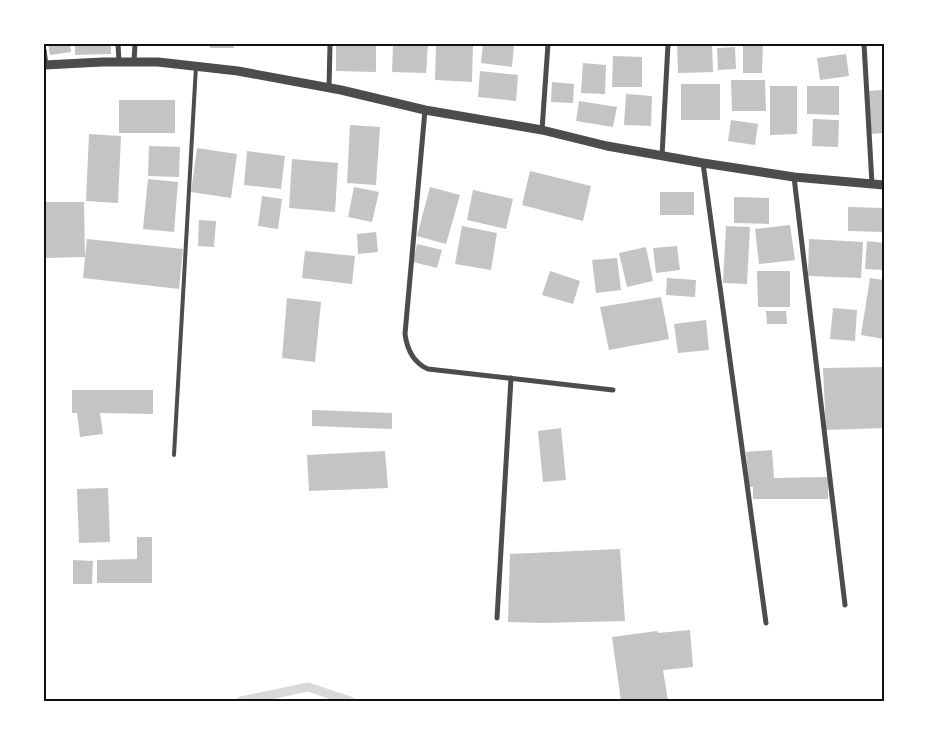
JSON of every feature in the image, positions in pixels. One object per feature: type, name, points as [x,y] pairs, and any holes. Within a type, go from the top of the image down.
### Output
[{"type":"street","points":[[118,44],[119,62]]},
{"type":"street","points":[[134,62],[135,44]]},
{"type":"street","points":[[329,88],[330,44]]},
{"type":"street","points":[[542,130],[548,44]]},
{"type":"street","points":[[662,156],[668,44]]},
{"type":"street","points":[[864,44],[872,184]]},
{"type":"street","points":[[44,50],[45,65],[158,62],[238,71],[329,88],[425,110],[542,130],[607,146],[662,156],[794,176],[884,185]]},
{"type":"street","points":[[425,110],[405,334],[406,345],[416,360],[422,367],[428,370],[613,390]]},
{"type":"street","points":[[703,163],[766,623]]},
{"type":"street","points":[[794,176],[845,605]]},
{"type":"street","points":[[497,618],[511,378]]},
{"type":"lane","points":[[174,455],[196,66]]},
{"type":"building","points":[[48,44],[70,44],[71,52],[50,55]]},
{"type":"building","points":[[75,44],[111,44],[111,54],[75,55]]},
{"type":"building","points":[[210,44],[234,44],[234,48],[210,48]]},
{"type":"building","points":[[336,44],[376,44],[376,72],[336,71]]},
{"type":"building","points":[[393,44],[428,44],[426,73],[392,72]]},
{"type":"building","points":[[436,44],[473,44],[472,82],[435,80]]},
{"type":"building","points":[[483,44],[514,44],[512,67],[481,63]]},
{"type":"building","points":[[677,44],[712,44],[713,72],[678,73]]},
{"type":"building","points":[[743,44],[763,44],[762,73],[743,73]]},
{"type":"building","points":[[735,47],[736,69],[718,70],[717,48]]},
{"type":"building","points":[[846,54],[849,76],[820,80],[817,58]]},
{"type":"building","points":[[613,56],[642,57],[642,87],[612,87]]},
{"type":"building","points":[[583,63],[606,65],[605,94],[581,93]]},
{"type":"building","points":[[480,71],[518,75],[516,101],[478,97]]},
{"type":"building","points":[[731,80],[765,80],[766,111],[732,111]]},
{"type":"building","points":[[552,82],[574,84],[573,103],[551,102]]},
{"type":"building","points":[[681,84],[720,84],[720,120],[681,120]]},
{"type":"building","points":[[770,86],[797,86],[797,134],[770,135]]},
{"type":"building","points":[[807,86],[839,86],[839,115],[807,114]]},
{"type":"building","points":[[884,90],[884,133],[869,134],[868,91]]},
{"type":"building","points":[[626,94],[652,96],[651,126],[624,125]]},
{"type":"building","points":[[119,100],[175,100],[175,133],[119,133]]},
{"type":"building","points":[[579,101],[617,107],[613,127],[576,121]]},
{"type":"building","points":[[813,119],[839,120],[838,147],[812,146]]},
{"type":"building","points":[[731,120],[758,124],[755,145],[728,141]]},
{"type":"building","points":[[350,125],[380,127],[376,185],[347,183]]},
{"type":"building","points":[[89,134],[121,136],[118,203],[86,201]]},
{"type":"building","points":[[149,146],[180,147],[179,177],[148,176]]},
{"type":"building","points":[[197,148],[237,154],[231,198],[191,192]]},
{"type":"building","points":[[247,151],[285,156],[281,189],[244,185]]},
{"type":"building","points":[[292,159],[338,163],[335,212],[289,208]]},
{"type":"building","points":[[530,171],[591,186],[583,221],[522,205]]},
{"type":"building","points":[[148,179],[178,182],[174,232],[143,229]]},
{"type":"building","points":[[354,187],[379,192],[372,222],[348,217]]},
{"type":"building","points":[[430,187],[460,195],[446,244],[417,236]]},
{"type":"building","points":[[473,190],[513,199],[506,229],[467,220]]},
{"type":"building","points":[[660,192],[694,192],[694,215],[660,215]]},
{"type":"building","points":[[262,196],[282,199],[278,229],[258,226]]},
{"type":"building","points":[[734,197],[769,198],[769,224],[734,223]]},
{"type":"building","points":[[44,202],[84,202],[85,257],[44,258]]},
{"type":"building","points":[[848,207],[884,208],[884,232],[848,231]]},
{"type":"building","points":[[199,220],[216,221],[214,247],[198,246]]},
{"type":"building","points":[[790,225],[795,260],[759,264],[755,229]]},
{"type":"building","points":[[462,226],[497,233],[491,270],[455,264]]},
{"type":"building","points":[[726,226],[750,227],[747,284],[723,283]]},
{"type":"building","points":[[376,232],[378,252],[358,254],[357,234]]},
{"type":"building","points":[[87,239],[183,249],[179,289],[83,278]]},
{"type":"building","points":[[809,239],[863,242],[861,278],[808,276]]},
{"type":"building","points":[[867,241],[884,243],[884,270],[865,269]]},
{"type":"building","points":[[417,244],[442,250],[437,268],[413,262]]},
{"type":"building","points":[[677,246],[680,270],[656,273],[653,248]]},
{"type":"building","points":[[646,247],[653,281],[627,287],[619,253]]},
{"type":"building","points":[[305,251],[355,256],[352,284],[302,278]]},
{"type":"building","points":[[617,258],[621,290],[596,293],[592,260]]},
{"type":"building","points":[[550,271],[580,281],[573,304],[542,295]]},
{"type":"building","points":[[757,271],[790,271],[790,307],[758,307]]},
{"type":"building","points":[[667,278],[696,280],[695,297],[666,295]]},
{"type":"building","points":[[870,278],[884,280],[884,339],[861,335]]},
{"type":"building","points":[[661,297],[669,339],[609,350],[600,307]]},
{"type":"building","points":[[287,298],[321,302],[315,362],[282,358]]},
{"type":"building","points":[[833,308],[857,310],[855,341],[830,339]]},
{"type":"building","points":[[766,311],[786,311],[787,324],[767,324]]},
{"type":"building","points":[[706,320],[709,350],[678,353],[674,324]]},
{"type":"building","points":[[884,367],[884,428],[826,430],[823,368]]},
{"type":"building","points":[[72,390],[153,390],[153,414],[100,413],[103,434],[80,437],[77,413],[72,413]]},
{"type":"building","points":[[312,410],[392,413],[392,429],[312,426]]},
{"type":"building","points":[[561,428],[566,480],[543,482],[538,431]]},
{"type":"building","points":[[772,450],[774,478],[828,477],[828,499],[753,499],[753,487],[749,487],[746,452]]},
{"type":"building","points":[[385,451],[388,488],[309,491],[307,455]]},
{"type":"building","points":[[108,488],[110,542],[79,543],[77,489]]},
{"type":"building","points":[[137,537],[152,537],[152,583],[97,583],[97,560],[137,559]]},
{"type":"building","points":[[620,549],[625,621],[508,622],[510,554]]},
{"type":"building","points":[[73,560],[93,561],[92,584],[73,584]]},
{"type":"building","points":[[690,630],[693,667],[663,670],[668,701],[621,701],[612,637],[657,631],[658,633]]},
{"type":"waterway","points":[[241,701],[308,687],[350,701]]}]
